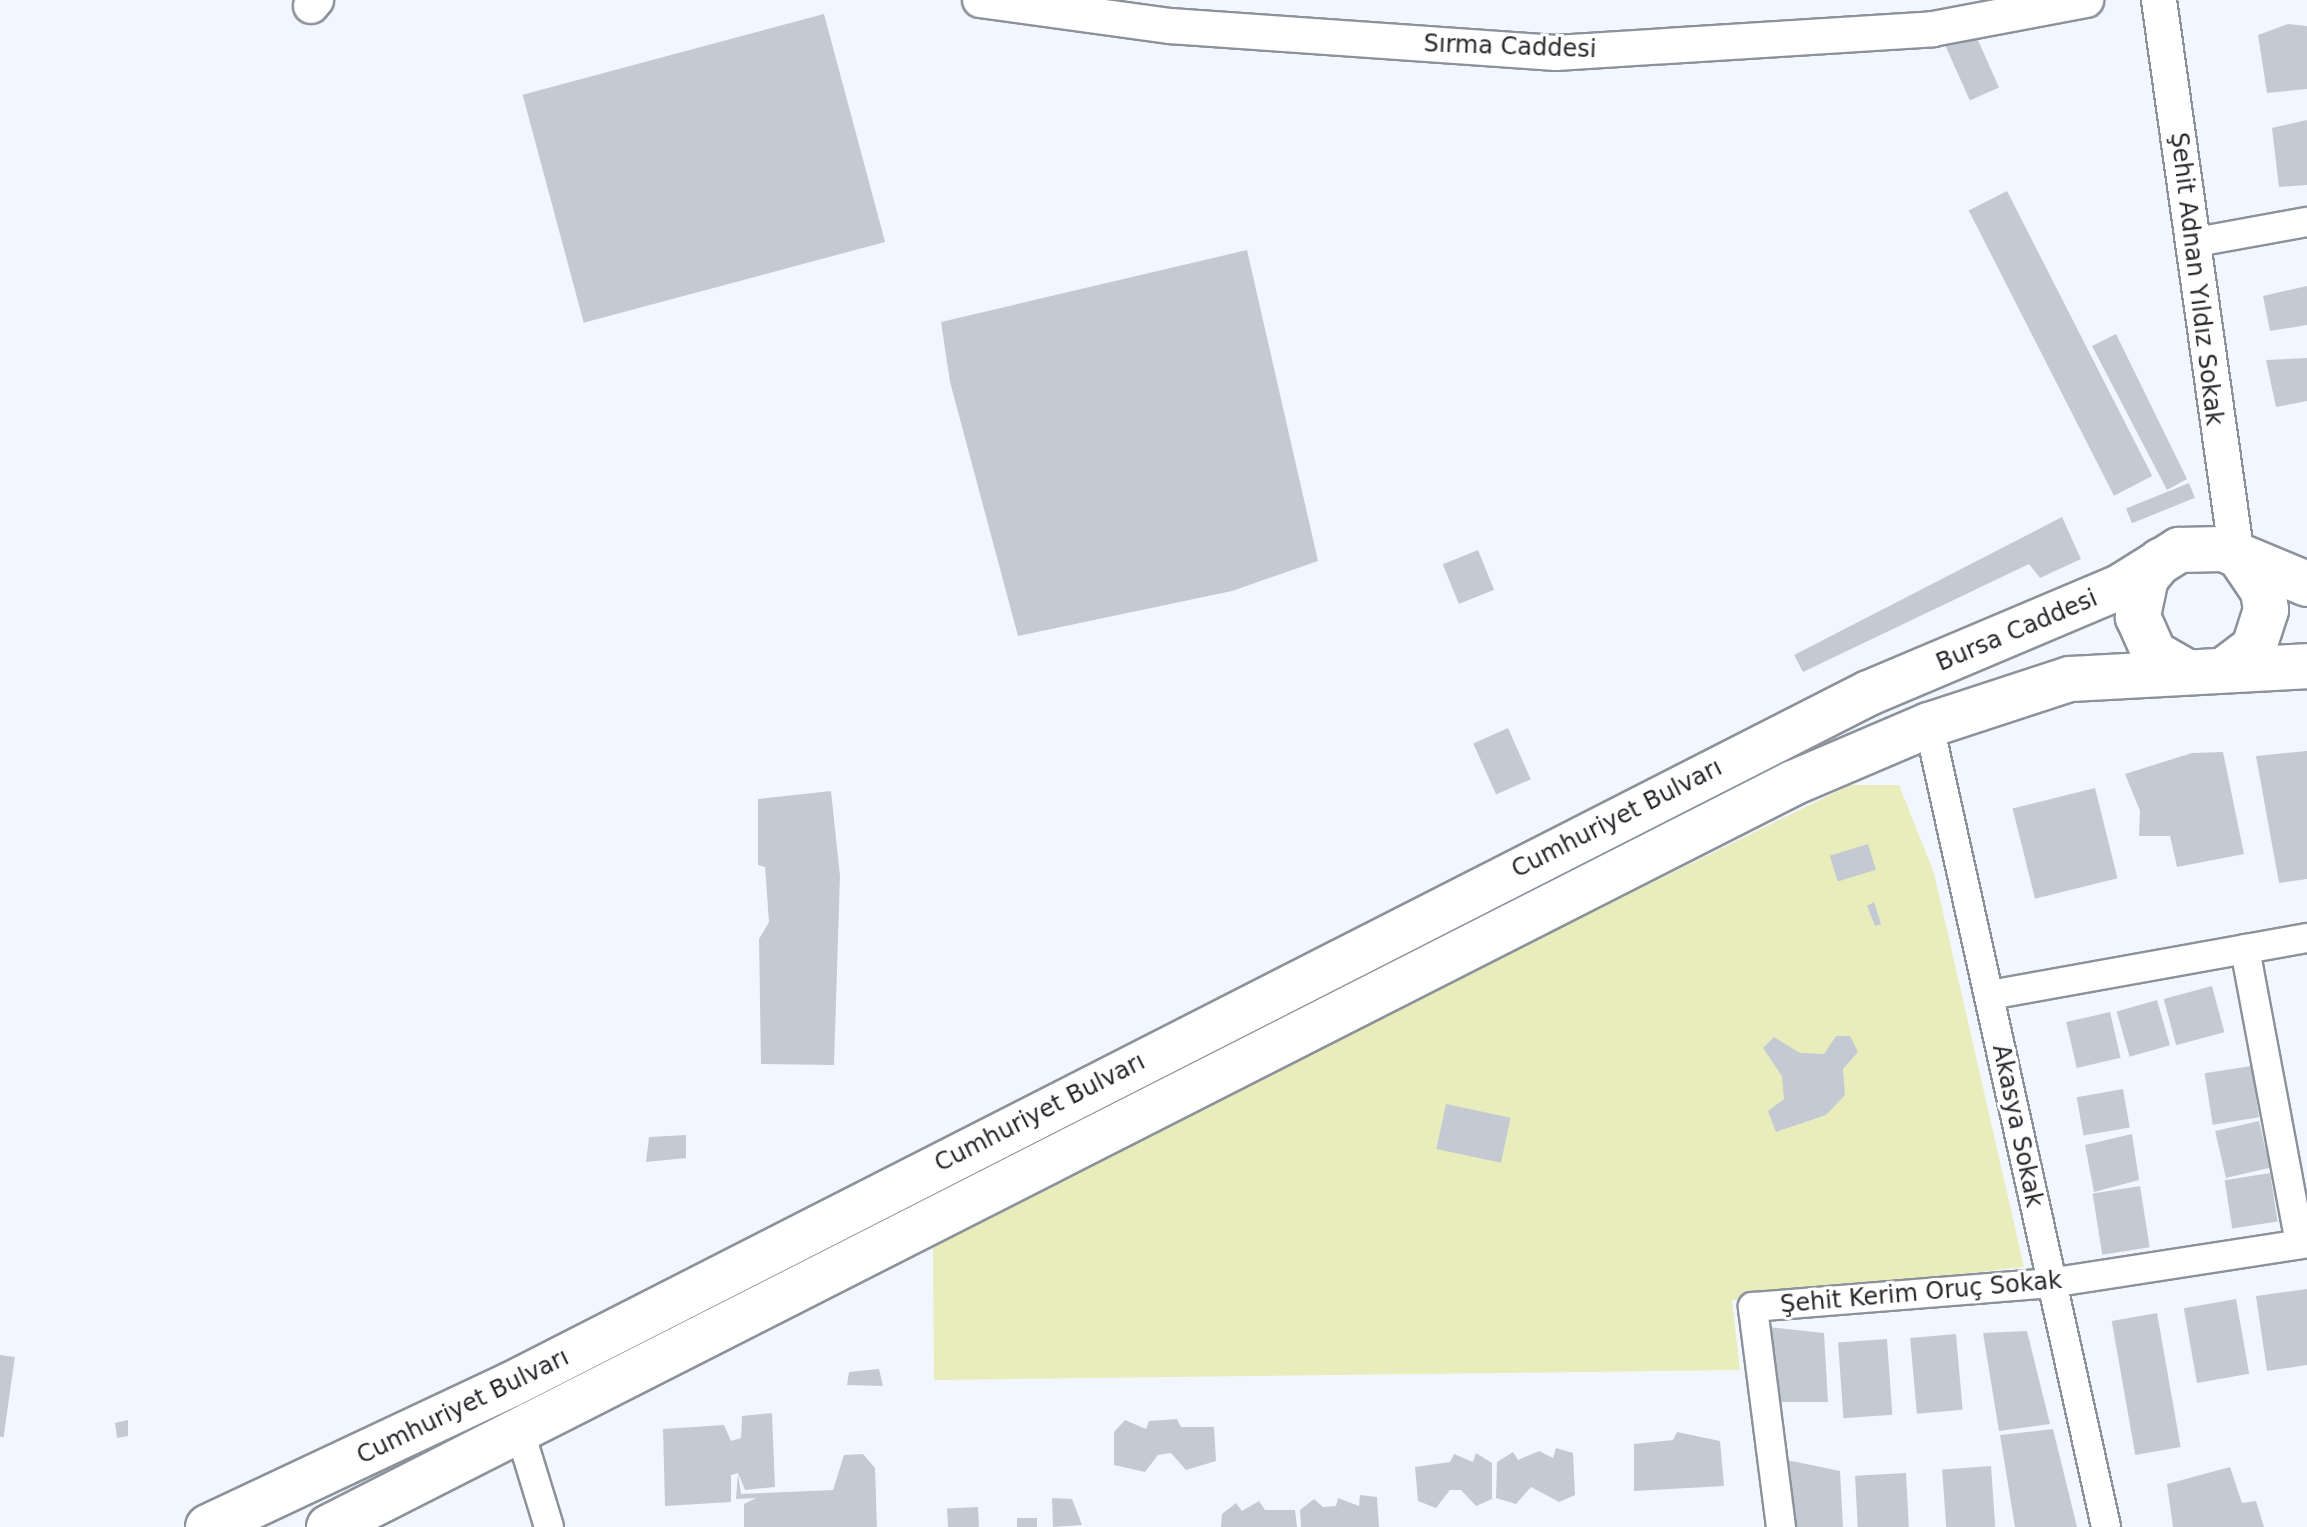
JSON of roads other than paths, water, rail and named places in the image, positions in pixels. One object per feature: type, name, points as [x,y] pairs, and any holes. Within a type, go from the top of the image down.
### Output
[{"type":"main road","name":"Bursa Caddesi","points":[[1869,693],[2120,587],[2160,561],[2201,546],[2307,584]]},
{"type":"main road","points":[[2160,561],[2146,578],[2138,617],[2154,653],[2206,671],[2254,647],[2266,610],[2263,591],[2240,558]]},
{"type":"main road","points":[[1929,725],[2070,679],[2307,666]]},
{"type":"main road","name":"Cumhuriyet Bulvarı","points":[[208,1527],[510,1385],[1869,693]]},
{"type":"main road","name":"Cumhuriyet Bulvarı","points":[[329,1527],[1793,783],[1929,725]]},
{"type":"street","name":"Sırma Caddesi","points":[[980,0],[1170,26],[1556,53],[1933,29],[2086,0]]},
{"type":"street","name":"Şehit Adnan Yıldız Sokak","points":[[2159,0],[2191,243],[2240,558]]},
{"type":"street","points":[[2191,243],[2307,222]]},
{"type":"street","name":"Akasya Sokak","points":[[1929,725],[2106,1527]]},
{"type":"street","points":[[1990,995],[2307,938]]},
{"type":"street","points":[[2245,949],[2304,1244]]},
{"type":"street","name":"Şehit Kerim Oruç Sokak","points":[[1781,1527],[1753,1307],[2050,1283],[2304,1244]]},
{"type":"street","points":[[520,1432],[549,1527]]}]
